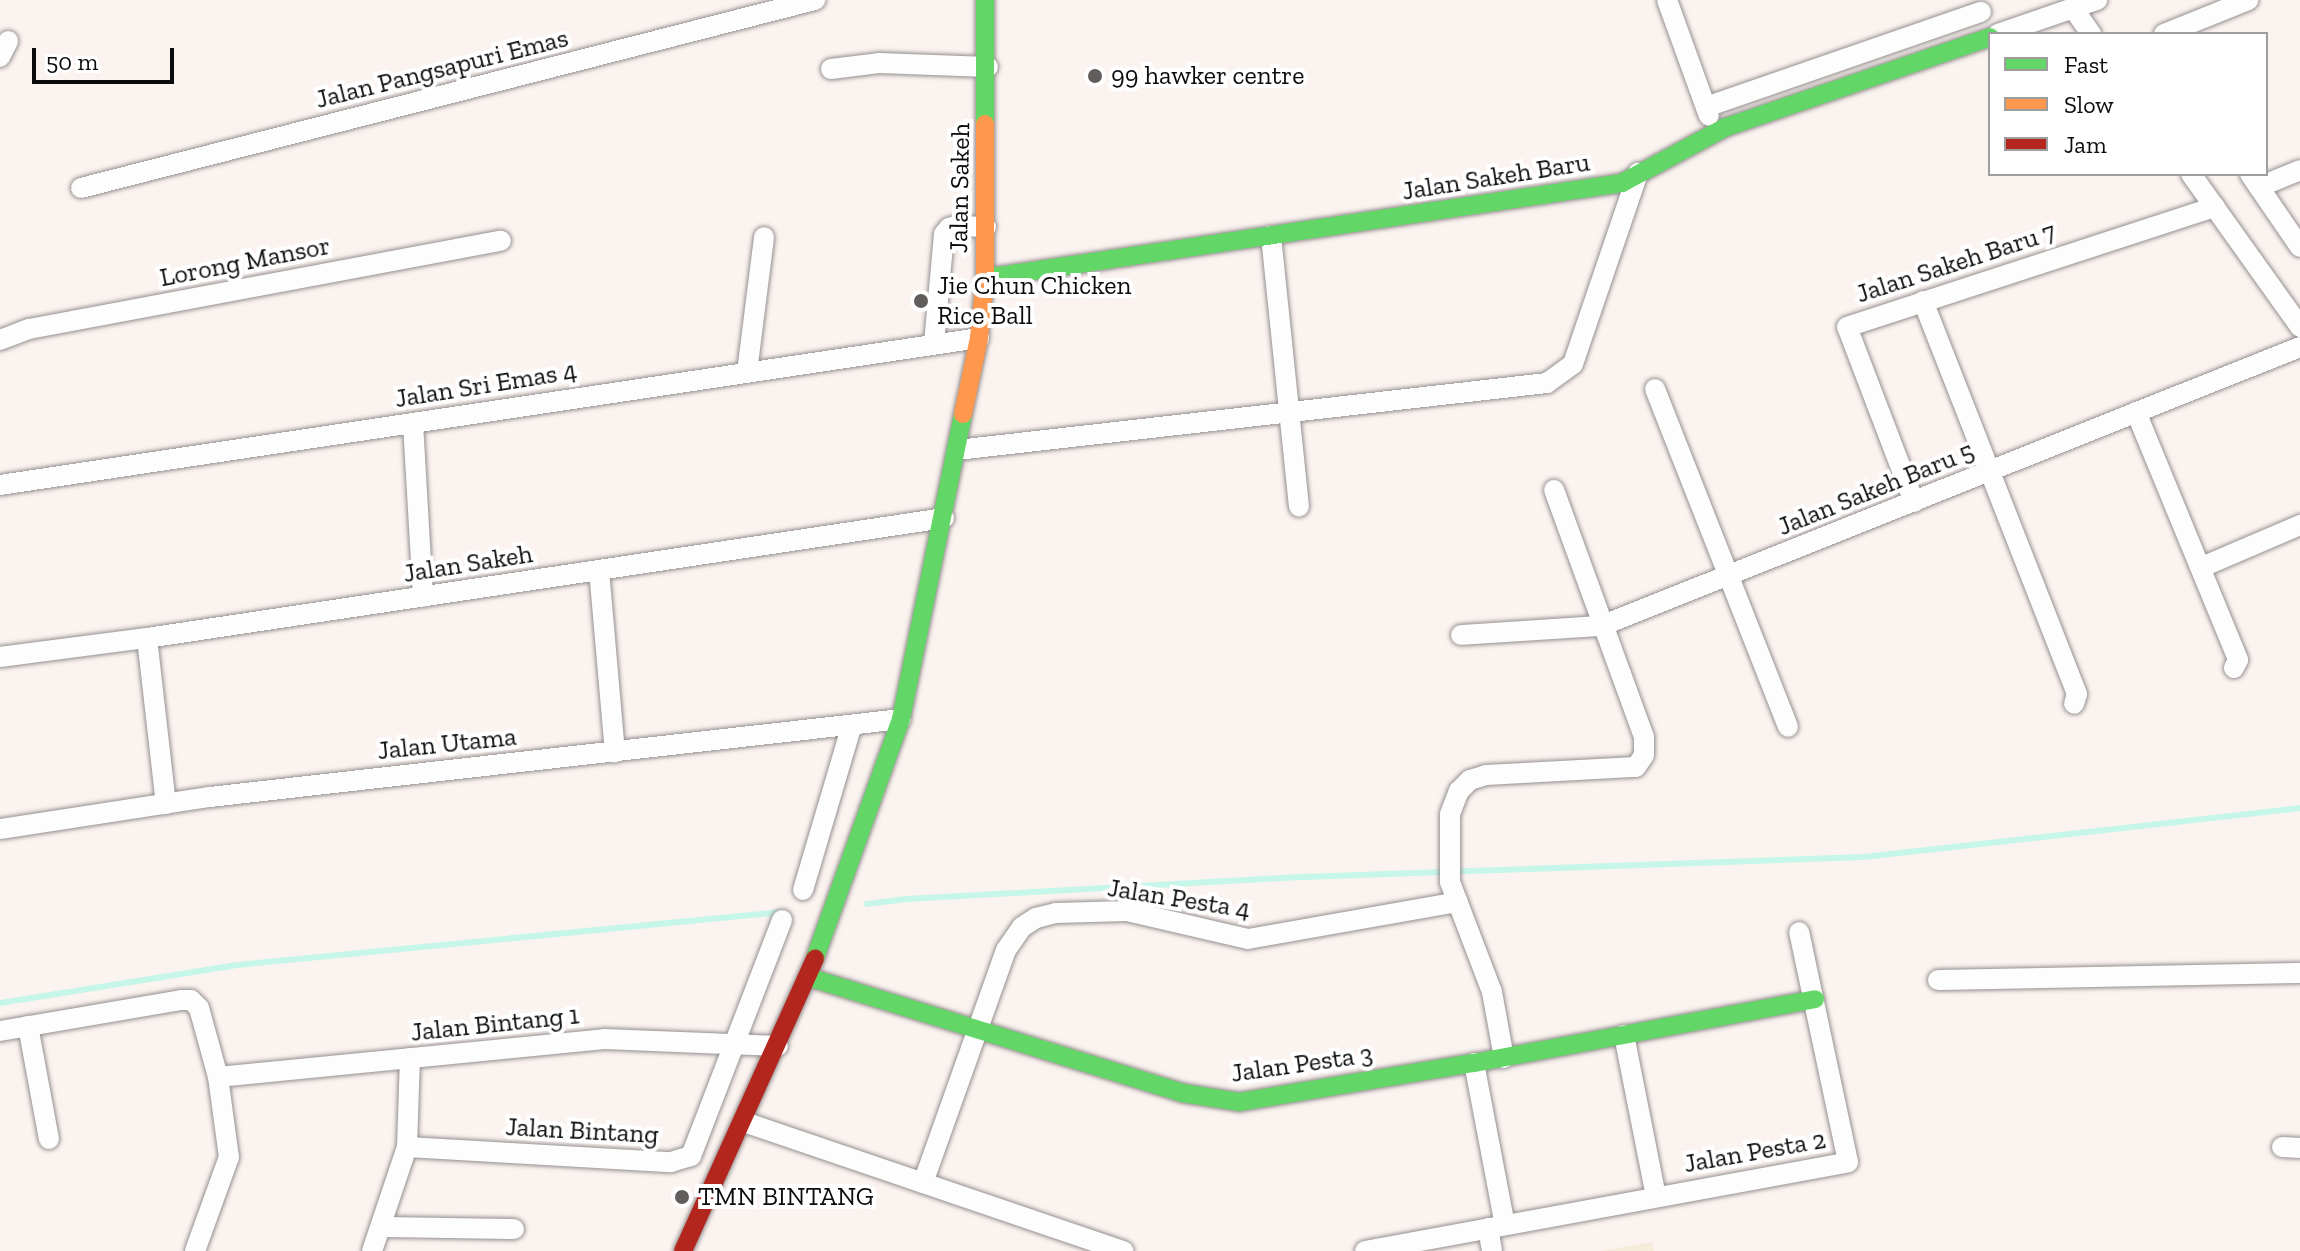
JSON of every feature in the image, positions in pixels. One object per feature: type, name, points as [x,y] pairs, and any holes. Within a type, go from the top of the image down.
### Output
[{"type":"street","name":"Jalan Pangsapuri Emas","points":[[81,188],[815,0]]},
{"type":"street","name":"Jalan Sakeh","points":[[683,1251],[808,977],[901,719],[979,338],[986,227],[988,67],[985,0]]},
{"type":"street","points":[[1667,0],[1716,132]]},
{"type":"street","name":"Jalan Sakeh Baru","points":[[2003,32],[2097,0]]},
{"type":"street","points":[[2169,32],[2248,0]]},
{"type":"street","points":[[1706,107],[1977,6],[1992,32]]},
{"type":"street","points":[[2073,8],[2090,32]]},
{"type":"street","name":"Jalan Sakeh Baru","points":[[985,278],[1587,191],[1622,183],[1716,132],[1988,37]]},
{"type":"street","points":[[831,69],[879,63],[988,67]]},
{"type":"street","points":[[2300,170],[2254,180],[2300,247]]},
{"type":"street","points":[[957,450],[1547,383],[1562,376],[1573,364],[1638,173]]},
{"type":"street","points":[[2192,176],[2300,327]]},
{"type":"street","name":"Jalan Sakeh Baru 7","points":[[1914,502],[1846,331],[1850,325],[2215,207]]},
{"type":"street","points":[[934,344],[944,234],[957,226],[986,227]]},
{"type":"street","points":[[1271,236],[1299,507]]},
{"type":"street","points":[[747,372],[764,237]]},
{"type":"street","name":"Lorong Mansor","points":[[0,340],[29,329],[501,241]]},
{"type":"street","points":[[1923,301],[1987,473],[2077,694],[2074,704]]},
{"type":"street","name":"Jalan Sri Emas 4","points":[[0,485],[979,338]]},
{"type":"street","name":"Jalan Sakeh Baru 5","points":[[1461,635],[1601,626],[2300,347]]},
{"type":"street","points":[[1655,389],[1788,727]]},
{"type":"street","points":[[2136,412],[2238,660],[2234,668]]},
{"type":"street","points":[[413,423],[423,597]]},
{"type":"street","points":[[1504,1058],[1492,992],[1450,882],[1450,814],[1459,791],[1470,780],[1486,775],[1636,767],[1644,755],[1644,737],[1601,626],[1554,490]]},
{"type":"street","name":"Jalan Sakeh","points":[[0,657],[147,638],[944,518]]},
{"type":"street","points":[[2202,567],[2300,525]]},
{"type":"street","points":[[599,570],[615,752]]},
{"type":"street","points":[[147,638],[166,804]]},
{"type":"street","name":"Jalan Utama","points":[[0,829],[166,804],[901,719]]},
{"type":"street","points":[[803,890],[852,725]]},
{"type":"street","name":"Jalan Pesta 4","points":[[923,1183],[1006,950],[1022,927],[1036,918],[1079,911],[1127,911],[1248,939],[1458,902]]},
{"type":"street","name":"Jalan Bintang","points":[[407,1147],[671,1162],[684,1160],[696,1149],[782,920]]},
{"type":"street","name":"Jalan Pesta 2","points":[[1365,1251],[1848,1162],[1799,932]]},
{"type":"street","points":[[1938,980],[2300,973]]},
{"type":"street","name":"Jalan Pesta 3","points":[[808,977],[1218,1101],[1240,1102],[1504,1058],[1815,999]]},
{"type":"street","points":[[0,1031],[191,1000],[199,1008],[218,1077],[229,1157],[195,1251]]},
{"type":"street","points":[[28,1026],[49,1139]]},
{"type":"street","points":[[1624,1035],[1656,1197]]},
{"type":"street","name":"Jalan Bintang 1","points":[[218,1077],[604,1039],[778,1046]]},
{"type":"street","points":[[372,1251],[407,1147],[410,1058]]},
{"type":"street","points":[[1474,1063],[1496,1226],[1492,1251]]},
{"type":"street","points":[[744,1122],[1124,1251]]},
{"type":"street","points":[[381,1227],[514,1229]]},
{"type":"shaded area","points":[[1652,1242],[1654,1251],[1600,1251]]},
{"type":"waterway","points":[[867,904],[907,899],[1304,877],[1864,857],[2300,808]]},
{"type":"waterway","points":[[0,1003],[237,965],[781,912]]},
{"type":"traffic: fast","points":[[985,0],[985,124]]},
{"type":"traffic: fast","points":[[985,278],[1622,183],[1726,127],[1988,38]]},
{"type":"traffic: fast","points":[[815,958],[901,719],[963,414]]},
{"type":"traffic: fast","points":[[808,977],[1182,1093],[1240,1102],[1474,1063],[1815,999]]},
{"type":"traffic: slow","points":[[963,414],[979,338],[985,278],[985,124]]},
{"type":"traffic: jam","points":[[683,1251],[815,958]]},
{"type":"place","name":"99 hawker centre","points":[[1095,76]]},
{"type":"place","name":"Jie Chun Chicken Rice Ball","points":[[921,301]]},
{"type":"place","name":"TMN BINTANG","points":[[682,1197]]}]
